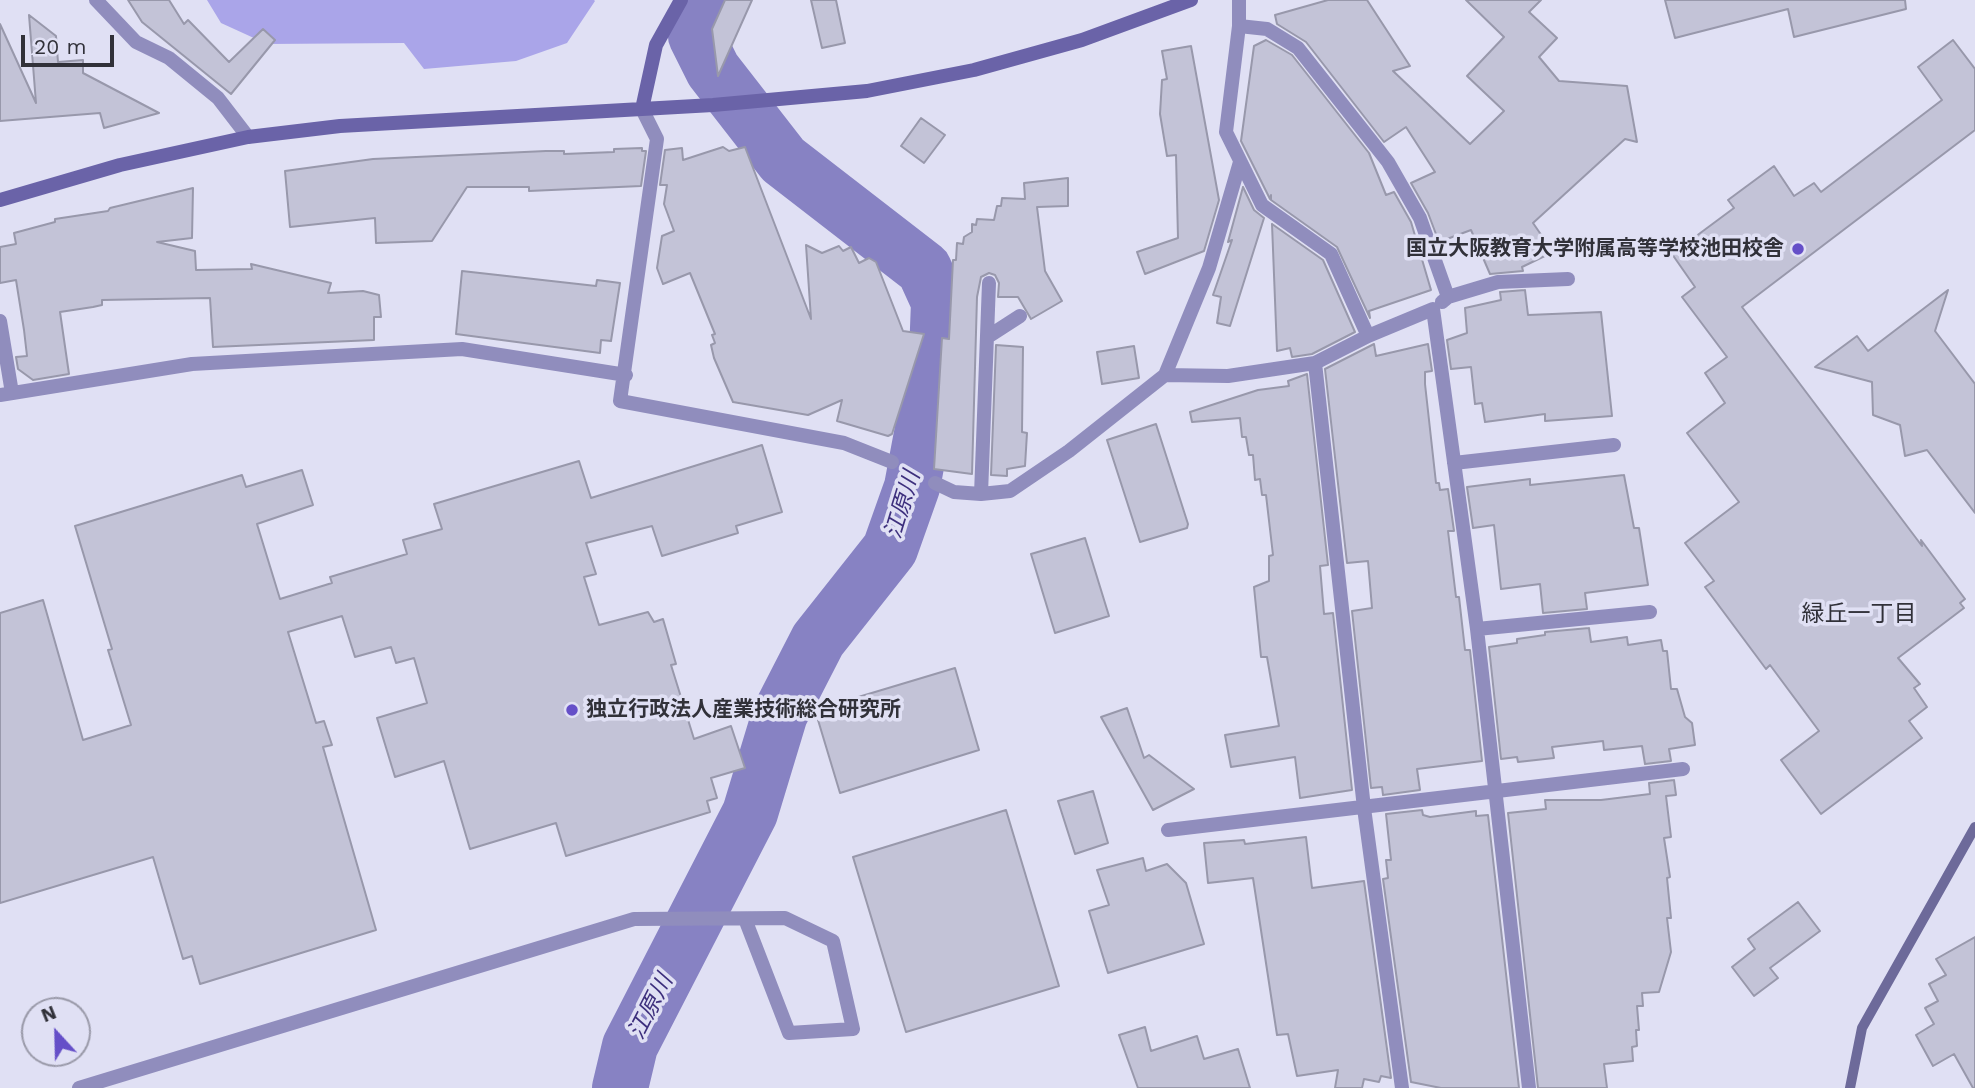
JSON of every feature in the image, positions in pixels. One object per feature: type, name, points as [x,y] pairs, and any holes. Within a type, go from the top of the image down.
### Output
[{"type":"street","points":[[96,0],[136,42],[169,58],[218,98],[248,137]]},
{"type":"street","points":[[681,0],[656,45],[642,109],[657,139],[626,375],[620,401],[844,443],[892,462]]},
{"type":"street","points":[[0,200],[120,165],[248,137],[340,126],[713,105],[867,90],[974,70],[1082,40],[1191,0]]},
{"type":"street","points":[[1239,0],[1239,26],[1226,132],[1262,205],[1331,254],[1368,336]]},
{"type":"street","points":[[1239,26],[1267,29],[1298,48],[1388,162],[1420,218],[1448,297]]},
{"type":"street","points":[[935,483],[954,492],[981,494],[1010,491],[1069,451],[1166,375],[1209,268],[1240,162]]},
{"type":"street","points":[[1166,375],[1228,376],[1315,363],[1368,336],[1433,309],[1448,297],[1499,282],[1568,279]]},
{"type":"street","points":[[981,494],[989,283]]},
{"type":"street","points":[[1433,309],[1477,629],[1529,1088]]},
{"type":"street","points":[[989,336],[1020,316]]},
{"type":"street","points":[[0,321],[6,394],[192,364],[462,349],[626,375]]},
{"type":"street","points":[[1315,363],[1364,808],[1402,1088]]},
{"type":"street","points":[[1454,463],[1614,445]]},
{"type":"street","points":[[1477,629],[1650,612]]},
{"type":"street","points":[[1168,830],[1683,769]]},
{"type":"street","points":[[79,1088],[634,919],[785,918],[833,941],[853,1029],[789,1033],[745,919]]},
{"type":"shaded area","points":[[207,0],[595,1],[567,43],[516,61],[424,69],[404,43],[267,44],[221,23]]},
{"type":"building","points":[[128,0],[169,0],[184,24],[188,20],[229,62],[263,29],[275,40],[231,94],[142,22]]},
{"type":"building","points":[[725,0],[752,0],[718,76],[712,29]]},
{"type":"building","points":[[811,0],[836,0],[845,43],[822,48]]},
{"type":"building","points":[[1328,0],[1367,0],[1410,66],[1393,71],[1470,144],[1504,111],[1467,76],[1504,37],[1466,0],[1541,0],[1529,12],[1557,38],[1539,57],[1559,81],[1627,86],[1637,142],[1625,139],[1533,223],[1553,252],[1522,267],[1523,271],[1490,274],[1471,230],[1439,242],[1428,213],[1411,183],[1435,172],[1406,127],[1384,142],[1306,42],[1277,24],[1275,15]]},
{"type":"building","points":[[1665,0],[1905,0],[1906,9],[1794,37],[1788,9],[1675,38]]},
{"type":"building","points":[[29,15],[56,36],[58,62],[83,60],[83,73],[159,113],[104,128],[100,113],[0,121],[0,24],[36,103]]},
{"type":"building","points":[[1266,40],[1292,55],[1369,153],[1386,195],[1394,192],[1411,222],[1431,290],[1369,311],[1370,318],[1337,247],[1271,200],[1271,195],[1270,199],[1241,141],[1254,46]]},
{"type":"building","points":[[1953,40],[1975,69],[1975,130],[1742,307],[1965,599],[1960,603],[1964,608],[1898,658],[1920,684],[1914,688],[1927,707],[1909,721],[1922,738],[1821,814],[1781,760],[1819,731],[1770,665],[1766,669],[1705,587],[1714,581],[1685,543],[1739,502],[1687,433],[1725,403],[1705,373],[1727,357],[1682,297],[1695,287],[1672,254],[1734,208],[1728,200],[1774,166],[1794,196],[1814,183],[1821,192],[1942,100],[1918,67]]},
{"type":"building","points":[[1191,46],[1219,200],[1204,251],[1145,274],[1137,252],[1178,238],[1176,155],[1167,156],[1160,114],[1162,80],[1167,79],[1162,51]]},
{"type":"building","points":[[921,118],[945,135],[924,163],[901,146]]},
{"type":"building","points":[[723,147],[729,151],[745,147],[811,319],[806,245],[822,253],[839,246],[843,251],[851,247],[859,263],[869,258],[876,262],[903,331],[924,334],[892,434],[888,436],[837,421],[842,400],[808,415],[733,402],[714,358],[711,345],[715,343],[712,335],[715,334],[690,273],[663,284],[657,268],[662,236],[674,231],[664,204],[667,185],[660,185],[665,150],[682,148],[683,160]]},
{"type":"building","points":[[642,148],[642,151],[646,151],[641,186],[529,191],[529,187],[467,187],[432,241],[376,243],[375,218],[290,227],[285,171],[373,159],[546,151],[564,151],[564,154],[614,152],[614,149]]},
{"type":"building","points":[[1068,178],[1068,206],[1037,207],[1045,271],[1062,301],[1031,319],[1018,297],[998,297],[999,283],[995,275],[989,273],[981,277],[977,297],[972,474],[934,469],[942,338],[949,339],[953,260],[956,260],[957,243],[963,244],[964,237],[972,232],[972,224],[976,225],[977,219],[994,220],[1002,198],[1025,199],[1024,183]]},
{"type":"building","points":[[1243,187],[1254,210],[1264,218],[1230,326],[1217,323],[1221,297],[1213,295],[1232,240],[1228,242]]},
{"type":"building","points":[[193,188],[192,238],[157,242],[195,251],[196,270],[252,269],[251,264],[331,283],[328,293],[363,291],[379,295],[381,317],[374,317],[374,340],[213,347],[210,298],[102,300],[102,305],[60,312],[69,374],[33,380],[18,369],[16,357],[27,356],[24,330],[16,280],[0,283],[0,247],[16,244],[14,233],[55,222],[55,219],[108,211],[110,208]]},
{"type":"building","points":[[1272,224],[1323,260],[1355,332],[1312,354],[1292,357],[1290,348],[1277,351]]},
{"type":"building","points":[[462,271],[596,286],[597,280],[620,283],[611,341],[601,340],[600,353],[456,334]]},
{"type":"building","points":[[1525,290],[1528,315],[1601,312],[1612,416],[1545,421],[1545,414],[1485,422],[1482,403],[1475,404],[1471,367],[1451,369],[1447,340],[1467,333],[1465,308],[1501,300],[1500,292]]},
{"type":"building","points":[[1948,290],[1935,331],[1975,384],[1975,513],[1927,450],[1905,456],[1900,425],[1873,415],[1872,382],[1815,367],[1857,336],[1868,351]]},
{"type":"building","points":[[1374,344],[1376,356],[1428,344],[1432,371],[1425,372],[1425,384],[1436,483],[1439,483],[1440,490],[1448,489],[1454,531],[1448,531],[1456,597],[1459,597],[1465,650],[1470,650],[1482,761],[1417,769],[1420,790],[1383,795],[1382,787],[1371,788],[1352,611],[1372,608],[1368,561],[1347,563],[1325,369]]},
{"type":"building","points":[[996,345],[1023,347],[1022,432],[1027,433],[1025,466],[1007,469],[1007,476],[991,475]]},
{"type":"building","points":[[1134,346],[1139,378],[1102,384],[1097,352]]},
{"type":"building","points":[[1307,374],[1328,565],[1320,566],[1324,614],[1333,613],[1352,790],[1300,798],[1295,757],[1231,767],[1225,735],[1279,726],[1267,657],[1261,657],[1254,587],[1269,581],[1269,556],[1273,555],[1266,495],[1262,495],[1260,479],[1255,480],[1253,455],[1249,455],[1246,437],[1242,437],[1240,418],[1192,422],[1190,412],[1258,390],[1289,386],[1288,381]]},
{"type":"building","points":[[1156,424],[1188,524],[1187,528],[1140,542],[1107,440]]},
{"type":"building","points":[[762,445],[782,512],[736,526],[738,533],[662,556],[652,526],[586,543],[596,574],[584,577],[599,625],[648,612],[654,622],[663,619],[676,664],[671,665],[694,739],[731,726],[745,768],[711,778],[717,798],[707,801],[710,812],[566,856],[556,823],[470,849],[444,761],[395,777],[377,718],[427,703],[414,658],[396,663],[391,647],[355,657],[342,616],[288,632],[316,723],[324,721],[332,745],[323,747],[376,930],[200,984],[192,956],[183,959],[153,857],[0,903],[0,613],[43,600],[83,740],[131,725],[108,650],[112,649],[75,526],[242,475],[246,487],[302,470],[313,505],[257,524],[280,599],[332,583],[330,577],[407,554],[403,540],[442,529],[434,504],[579,461],[591,498]]},
{"type":"building","points":[[1624,475],[1634,528],[1639,528],[1648,585],[1585,593],[1587,609],[1543,613],[1540,584],[1501,589],[1494,525],[1473,528],[1467,487],[1530,479],[1530,485]]},
{"type":"building","points":[[1085,538],[1109,616],[1055,633],[1031,554]]},
{"type":"building","points":[[1589,628],[1591,642],[1627,637],[1628,645],[1661,640],[1663,651],[1667,651],[1671,689],[1677,689],[1685,717],[1692,723],[1695,745],[1669,749],[1671,761],[1645,764],[1642,746],[1604,750],[1603,741],[1552,747],[1554,758],[1518,762],[1517,757],[1501,759],[1489,647],[1517,643],[1517,639],[1545,635],[1545,632]]},
{"type":"building","points":[[955,668],[979,750],[840,793],[815,710]]},
{"type":"building","points":[[1127,708],[1144,758],[1149,755],[1194,789],[1153,810],[1101,717]]},
{"type":"building","points":[[1674,780],[1676,795],[1666,796],[1671,837],[1664,838],[1670,877],[1667,878],[1671,918],[1667,918],[1671,952],[1659,992],[1642,993],[1643,1006],[1637,1006],[1639,1030],[1636,1030],[1637,1046],[1632,1047],[1633,1061],[1604,1064],[1607,1088],[1538,1088],[1508,813],[1546,809],[1545,800],[1601,800],[1650,794],[1649,783]]},
{"type":"building","points":[[1093,791],[1108,843],[1075,854],[1058,801]]},
{"type":"building","points":[[1006,810],[1059,986],[906,1032],[853,857]]},
{"type":"building","points":[[1422,810],[1423,815],[1430,817],[1476,811],[1476,816],[1488,815],[1519,1088],[1441,1088],[1411,1082],[1383,879],[1388,878],[1386,860],[1391,860],[1386,814]]},
{"type":"building","points":[[1306,837],[1312,888],[1364,881],[1391,1078],[1381,1076],[1379,1082],[1364,1079],[1362,1088],[1335,1088],[1338,1070],[1297,1076],[1288,1034],[1277,1035],[1253,878],[1208,883],[1204,843],[1244,840],[1245,844]]},
{"type":"building","points":[[1143,858],[1146,871],[1167,864],[1186,883],[1204,944],[1108,973],[1089,911],[1109,905],[1097,870]]},
{"type":"building","points":[[1798,902],[1820,931],[1770,968],[1778,978],[1754,996],[1732,967],[1755,949],[1748,939]]},
{"type":"building","points":[[1975,937],[1973,1088],[1954,1054],[1933,1066],[1916,1035],[1934,1024],[1925,1008],[1938,1001],[1929,984],[1946,975],[1936,959]]},
{"type":"building","points":[[1145,1027],[1151,1051],[1197,1036],[1204,1059],[1238,1049],[1250,1088],[1138,1088],[1119,1035]]},
{"type":"waterway","name":"江原川","points":[[620,1088],[630,1046],[750,813],[780,714],[818,640],[890,549],[912,487],[937,354],[939,302],[924,269],[783,160],[713,70],[696,36],[709,0]]},
{"type":"waterway","points":[[1850,1088],[1862,1028],[1975,827]]},
{"type":"place","name":"国立大阪教育大学附属高等学校池田校舎","points":[[1798,249]]},
{"type":"place","name":"独立行政法人産業技術総合研究所","points":[[572,710]]},
{"type":"district","name":"緑丘一丁目","points":[[1859,614]]}]
